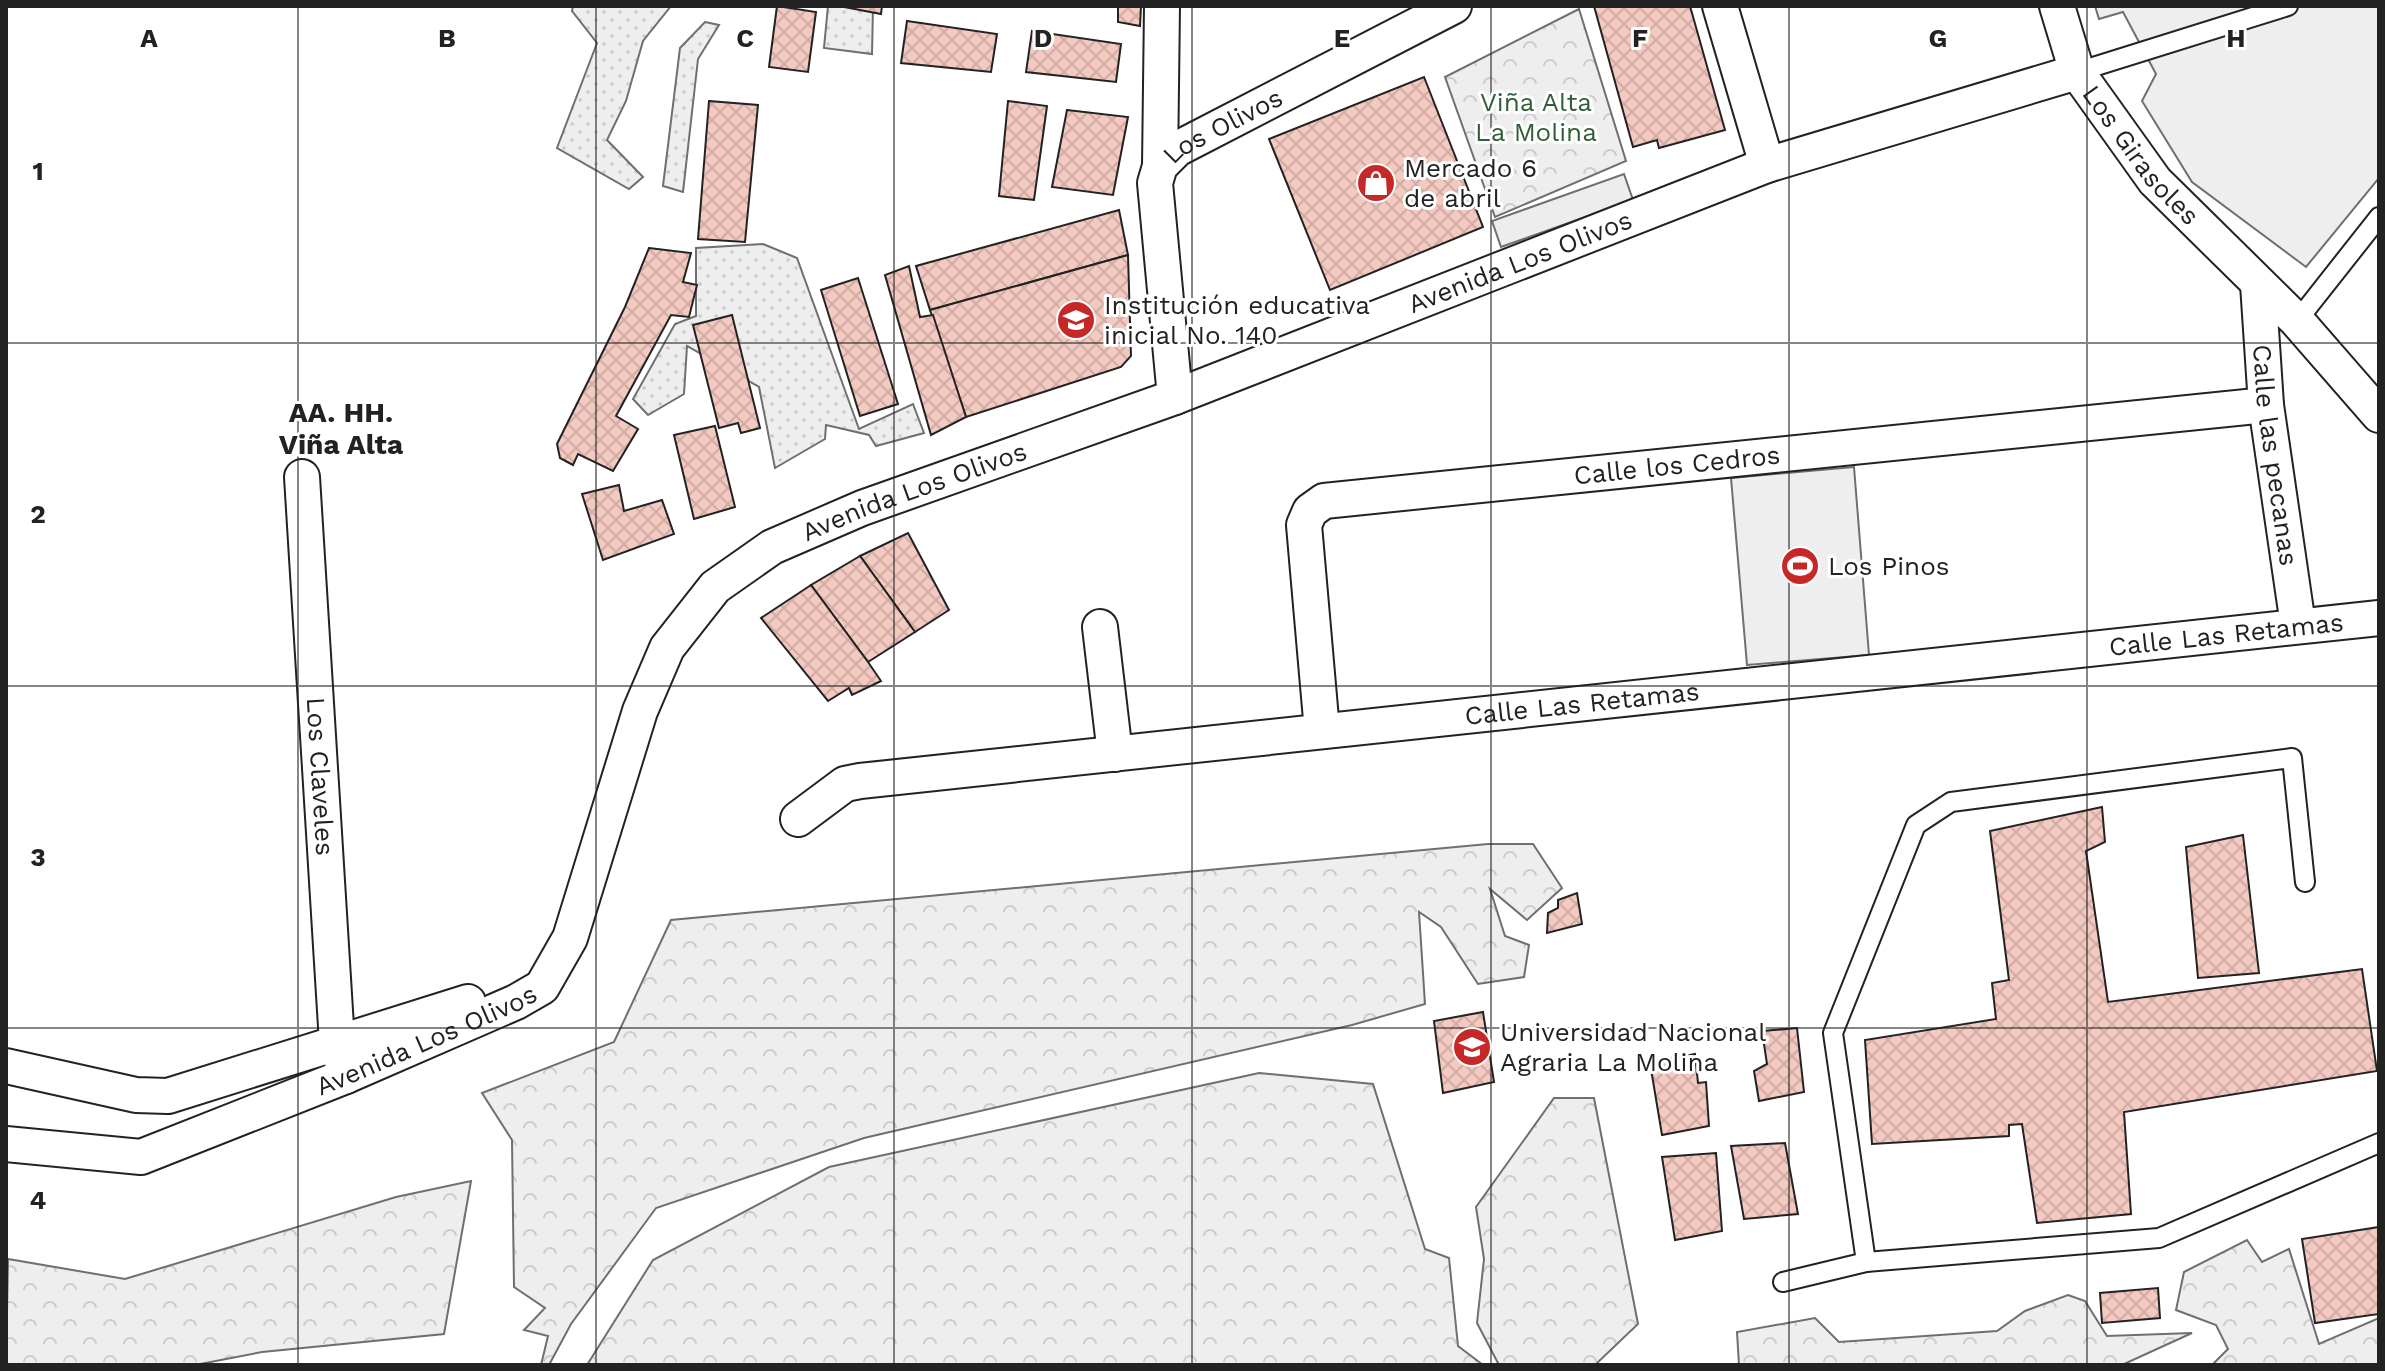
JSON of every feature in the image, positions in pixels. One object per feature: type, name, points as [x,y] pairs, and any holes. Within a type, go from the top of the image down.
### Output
[{"type":"street","points":[[1160,166],[1162,6]]},
{"type":"street","name":"Los Olivos","points":[[1175,397],[1155,183],[1160,166],[1177,149],[1454,6]]},
{"type":"street","points":[[1720,6],[1767,165]]},
{"type":"street","name":"Los Girasoles","points":[[2057,6],[2077,72],[2155,181],[2297,321],[2379,415]]},
{"type":"street","name":"Avenida Los Olivos","points":[[6,1144],[141,1157],[346,1076],[516,1002],[542,987],[570,938],[640,711],[667,648],[715,587],[772,547],[862,508],[1175,397],[1767,165],[2077,72]]},
{"type":"street","name":"Calle las pecanas","points":[[2258,284],[2266,405],[2298,625]]},
{"type":"street","name":"Calle los Cedros","points":[[1322,731],[1304,525],[1310,511],[1324,501],[2266,405]]},
{"type":"street","name":"Los Claveles","points":[[302,477],[337,1043],[346,1076]]},
{"type":"street","name":"Calle Las Retamas","points":[[798,819],[845,784],[2379,618]]},
{"type":"street","points":[[1100,627],[1115,754]]},
{"type":"street","points":[[6,1066],[136,1095],[168,1096],[481,998],[516,1002]]},
{"type":"lane","points":[[2077,72],[2288,6]]},
{"type":"lane","points":[[2297,321],[2379,217]]},
{"type":"lane","points":[[1866,1262],[1833,1033],[1916,825],[1951,802],[2292,758],[2305,882]]},
{"type":"lane","points":[[1783,1282],[1866,1262],[2159,1238],[2379,1143]]},
{"type":"green space","points":[[573,6],[671,6],[643,41],[626,101],[607,140],[643,177],[629,189],[557,148],[597,43],[572,11]]},
{"type":"green space","points":[[828,6],[873,7],[872,54],[824,48]]},
{"type":"green space","points":[[2095,6],[2379,6],[2379,178],[2306,267],[2192,182],[2142,101],[2156,74],[2123,12],[2099,19]]},
{"type":"green space","name":"Viña Alta La Molina","points":[[1579,9],[1626,161],[1495,217],[1445,77]]},
{"type":"green space","points":[[705,22],[719,25],[698,59],[683,192],[663,186],[680,48]]},
{"type":"green space","points":[[763,244],[797,258],[859,429],[913,404],[924,433],[876,446],[869,435],[826,425],[825,439],[775,468],[759,387],[687,346],[684,394],[648,415],[633,399],[675,324],[696,316],[696,248]]},
{"type":"green space","name":"Los Pinos","points":[[1854,467],[1869,655],[1747,665],[1731,478]]},
{"type":"green space","points":[[1488,844],[1533,844],[1562,888],[1527,920],[1490,889],[1505,936],[1529,945],[1524,977],[1478,984],[1441,927],[1419,912],[1425,1004],[1352,1025],[864,1138],[656,1208],[571,1324],[549,1365],[541,1365],[548,1336],[524,1330],[545,1308],[514,1287],[512,1140],[482,1093],[614,1042],[671,920]]},
{"type":"green space","points":[[1259,1073],[1373,1084],[1425,1249],[1449,1258],[1458,1346],[1483,1365],[587,1365],[653,1260],[829,1167]]},
{"type":"green space","points":[[1554,1098],[1594,1098],[1638,1324],[1595,1365],[1499,1365],[1477,1323],[1484,1259],[1476,1207]]},
{"type":"green space","points":[[471,1181],[444,1334],[262,1352],[195,1365],[6,1365],[8,1259],[125,1279],[396,1197]]},
{"type":"green space","points":[[2247,1240],[2262,1262],[2289,1249],[2319,1344],[2379,1318],[2379,1365],[2212,1365],[2228,1349],[2216,1325],[2176,1310],[2184,1272]]},
{"type":"green space","points":[[2068,1295],[2085,1301],[2107,1336],[2192,1333],[2122,1365],[1739,1365],[1737,1332],[1815,1318],[1839,1342],[1997,1331],[2025,1311]]},
{"type":"shaded area","points":[[1624,174],[1633,200],[1501,247],[1492,221]]},
{"type":"building","points":[[777,6],[816,12],[808,72],[769,67]]},
{"type":"building","points":[[839,6],[882,6],[881,14]]},
{"type":"building","points":[[1118,6],[1141,6],[1140,26],[1118,22]]},
{"type":"building","points":[[1594,6],[1690,6],[1725,130],[1659,148],[1657,140],[1633,147]]},
{"type":"building","points":[[907,21],[997,34],[991,72],[901,63]]},
{"type":"building","points":[[1032,31],[1121,44],[1116,82],[1026,72]]},
{"type":"building","name":"Mercado 6 de abril","points":[[1424,77],[1483,227],[1330,290],[1269,139]]},
{"type":"building","points":[[709,101],[758,105],[745,242],[698,239]]},
{"type":"building","points":[[1008,101],[1047,106],[1034,200],[999,196]]},
{"type":"building","points":[[1067,110],[1128,117],[1113,195],[1052,187]]},
{"type":"building","points":[[1119,210],[1128,255],[930,310],[916,266]]},
{"type":"building","points":[[649,248],[691,253],[683,282],[697,285],[689,317],[671,315],[616,416],[638,429],[613,471],[578,454],[573,465],[560,458],[557,444],[625,307]]},
{"type":"building","points":[[1128,255],[1131,356],[1121,367],[966,417],[930,310]]},
{"type":"building","points":[[909,266],[920,317],[933,315],[966,417],[931,435],[885,275]]},
{"type":"building","points":[[858,278],[898,404],[860,416],[821,290]]},
{"type":"building","points":[[732,315],[760,428],[741,433],[738,423],[719,428],[693,325]]},
{"type":"building","points":[[715,426],[735,507],[694,519],[674,435]]},
{"type":"building","points":[[619,485],[624,511],[662,500],[674,534],[603,560],[582,494]]},
{"type":"building","points":[[908,533],[949,610],[915,632],[860,556]]},
{"type":"building","points":[[860,556],[915,632],[868,662],[811,585]]},
{"type":"building","points":[[811,585],[881,681],[852,695],[849,688],[828,701],[761,618]]},
{"type":"building","points":[[2102,807],[2105,842],[2086,851],[2108,1002],[2362,969],[2377,1071],[2124,1112],[2131,1214],[2037,1223],[2022,1124],[2009,1125],[2009,1136],[1872,1144],[1865,1040],[1996,1019],[1992,983],[2009,980],[1990,831]]},
{"type":"building","points":[[2243,835],[2259,973],[2198,978],[2186,847]]},
{"type":"building","points":[[1577,893],[1582,924],[1547,933],[1548,913],[1558,908],[1558,900]]},
{"type":"building","points":[[1483,1012],[1494,1082],[1443,1093],[1434,1021]]},
{"type":"building","points":[[1797,1028],[1804,1092],[1759,1101],[1754,1071],[1767,1064],[1762,1031]]},
{"type":"building","points":[[1695,1054],[1698,1083],[1706,1082],[1709,1126],[1662,1135],[1650,1063]]},
{"type":"building","points":[[1785,1143],[1798,1214],[1744,1219],[1731,1146]]},
{"type":"building","points":[[1716,1153],[1722,1231],[1675,1240],[1662,1157]]},
{"type":"building","points":[[2379,1227],[2379,1314],[2315,1323],[2302,1239]]},
{"type":"building","points":[[2158,1288],[2160,1318],[2102,1323],[2100,1293]]},
{"type":"place","name":"Mercado 6 de abril","points":[[1376,183]]},
{"type":"place","name":"Institución educativa inicial No. 140","points":[[1076,320]]},
{"type":"place","name":"Los Pinos","points":[[1800,566]]},
{"type":"place","name":"Universidad Nacional Agraria La Molina","points":[[1472,1047]]},
{"type":"district","name":"AA. HH. Viña Alta","points":[[341,428]]}]
